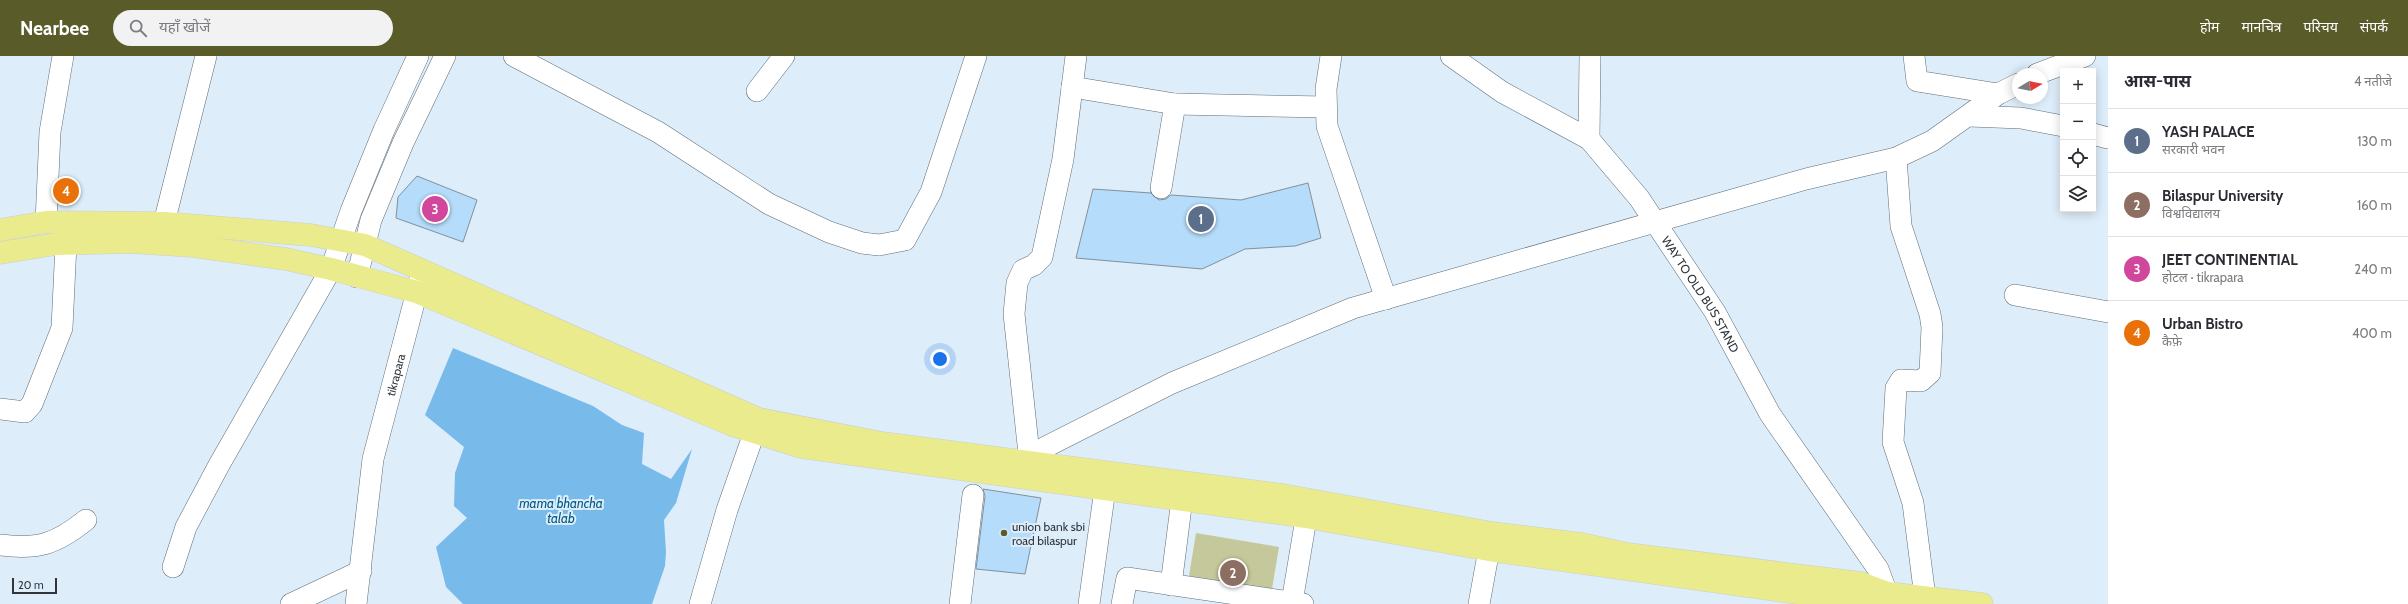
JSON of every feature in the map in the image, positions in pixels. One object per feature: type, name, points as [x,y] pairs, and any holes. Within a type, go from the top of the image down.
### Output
[{"type":"main road","points":[[0,230],[46,222],[164,222],[311,235],[365,245],[420,281],[756,426],[801,447],[1182,499],[1308,509],[1491,541],[1582,544],[1627,554],[1861,583],[1887,593],[1982,604]]},
{"type":"main road","points":[[0,253],[66,244],[130,242],[193,246],[286,259],[357,276],[420,281]]},
{"type":"main road","points":[[756,426],[882,443],[1025,457],[1283,495],[1308,509]]},
{"type":"street","points":[[46,222],[50,132],[63,56]]},
{"type":"street","points":[[164,222],[206,56]]},
{"type":"street","points":[[172,567],[186,527],[219,465],[331,269],[384,130],[418,56]]},
{"type":"street","points":[[357,276],[371,220],[403,143],[445,56]]},
{"type":"street","points":[[514,56],[658,132],[769,204],[829,232],[862,243],[879,245],[905,240],[931,192],[976,56]]},
{"type":"street","points":[[757,91],[784,56]]},
{"type":"street","points":[[1076,56],[1063,159],[1042,257],[1034,265],[1023,270],[1017,283],[1014,314],[1025,457],[1172,383],[1353,308],[1806,179],[1896,158],[1932,141],[1998,94],[2012,87]]},
{"type":"street","points":[[1331,56],[1326,89],[1329,134],[1386,299]]},
{"type":"street","name":"WAY TO OLD BUS STAND","points":[[1451,56],[1502,92],[1589,139],[1639,198],[1715,312],[1770,414],[1878,569],[1887,593]]},
{"type":"street","points":[[1589,139],[1590,56]]},
{"type":"street","points":[[1914,56],[1917,81],[1998,94]]},
{"type":"street","points":[[2048,70],[2085,56]]},
{"type":"street","points":[[1072,87],[1175,104],[1326,107]]},
{"type":"street","points":[[1161,188],[1175,104]]},
{"type":"street","points":[[1968,116],[2021,118],[2060,125]]},
{"type":"street","points":[[2096,135],[2108,138]]},
{"type":"street","points":[[1896,158],[1901,226],[1930,314],[1932,328],[1930,373],[1921,381],[1901,380],[1896,388],[1894,442],[1913,503],[1925,597]]},
{"type":"street","points":[[0,409],[25,412],[32,404],[62,328],[66,244]]},
{"type":"street","name":"tikrapara","points":[[361,601],[361,572],[373,459],[420,281]]},
{"type":"street","points":[[2015,295],[2108,312]]},
{"type":"street","points":[[700,604],[727,510],[756,426]]},
{"type":"street","points":[[1089,604],[1105,489]]},
{"type":"street","points":[[960,604],[973,494]]},
{"type":"street","points":[[1171,585],[1182,499]]},
{"type":"street","points":[[1122,604],[1127,578],[1297,603],[1308,509]]},
{"type":"street","points":[[0,545],[18,547],[42,546],[67,535],[86,520]]},
{"type":"street","points":[[1479,604],[1491,541]]},
{"type":"street","points":[[291,604],[361,572]]},
{"type":"green space","points":[[1196,533],[1279,547],[1272,589],[1189,576]]},
{"type":"water","name":"mama bhancha talab","points":[[453,348],[593,406],[622,425],[644,433],[642,464],[671,479],[692,449],[676,503],[664,520],[666,552],[665,566],[652,604],[463,604],[446,587],[436,547],[467,518],[454,506],[455,473],[464,447],[425,415]]},
{"type":"building","points":[[417,176],[477,200],[463,242],[396,218],[398,197]]},
{"type":"building","points":[[1308,183],[1321,238],[1295,246],[1245,249],[1202,269],[1076,258],[1093,189],[1151,193],[1159,200],[1166,199],[1171,195],[1241,200]]},
{"type":"building","name":"union bank sbi road bilaspur","points":[[983,489],[1041,498],[1025,574],[976,569],[985,496]]},
{"type":"place","name":"Urban Bistro","points":[[66,191]]},
{"type":"place","name":"JEET CONTINENTIAL","points":[[435,209]]},
{"type":"place","name":"YASH PALACE","points":[[1201,219]]},
{"type":"place","name":"union bank sbi road bilaspur","points":[[1004,533]]},
{"type":"place","name":"Bilaspur University","points":[[1233,573]]}]
